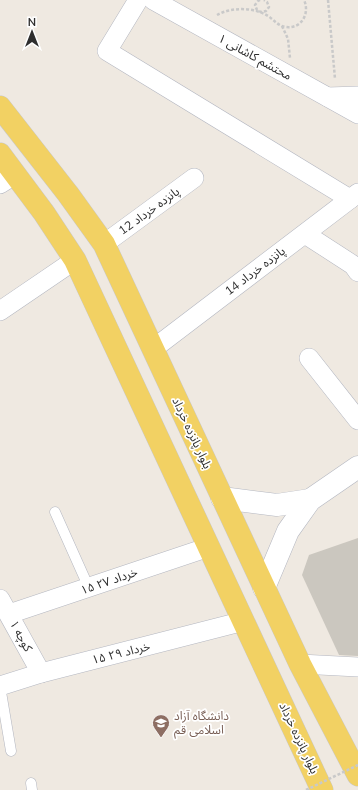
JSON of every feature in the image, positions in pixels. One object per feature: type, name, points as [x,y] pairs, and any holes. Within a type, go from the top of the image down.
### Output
[{"type":"main road","name":"بلوار پانزده خرداد","points":[[0,107],[68,194],[104,244],[300,664],[358,775]]},
{"type":"main road","name":"بلوار پانزده خرداد","points":[[0,154],[8,179],[44,213],[75,260],[322,790]]},
{"type":"main road","points":[[264,588],[288,531],[310,500],[358,467]]},
{"type":"main road","points":[[222,498],[277,505],[310,500]]},
{"type":"street","points":[[138,0],[107,51],[354,196]]},
{"type":"street","name":"محتشم کاشانی ۱","points":[[152,0],[332,91],[358,114]]},
{"type":"street","points":[[332,91],[358,96]]},
{"type":"street","name":"پانزده خرداد 12","points":[[104,244],[194,178]]},
{"type":"street","name":"پانزده خرداد 14","points":[[153,349],[354,196]]},
{"type":"street","points":[[305,234],[353,265],[358,272]]},
{"type":"street","points":[[0,311],[75,260]]},
{"type":"street","points":[[309,358],[358,420]]},
{"type":"street","name":"۱۵ خرداد ۲۷","points":[[4,606],[88,588],[209,547]]},
{"type":"street","name":"کوچه ۱","points":[[4,606],[41,673]]},
{"type":"street","name":"۱۵ خرداد ۲۹","points":[[0,686],[41,673],[244,622]]},
{"type":"street","points":[[300,664],[358,667]]},
{"type":"lane","points":[[54,512],[88,588]]},
{"type":"lane","points":[[0,686],[11,751]]},
{"type":"path","points":[[260,0],[258,0],[255,5],[257,10],[282,26],[293,27],[302,21],[307,10],[304,0]]},
{"type":"path","points":[[214,17],[223,12],[234,10],[266,11],[269,6],[264,0]]},
{"type":"path","points":[[328,0],[332,91]]},
{"type":"path","points":[[282,26],[288,39],[290,60],[284,57]]},
{"type":"path","points":[[306,790],[358,765]]},
{"type":"building","points":[[358,538],[358,656],[339,655],[302,575],[309,555]]},
{"type":"place","name":"دانشگاه آزاد اسلامی قم","points":[[161,738]]}]
